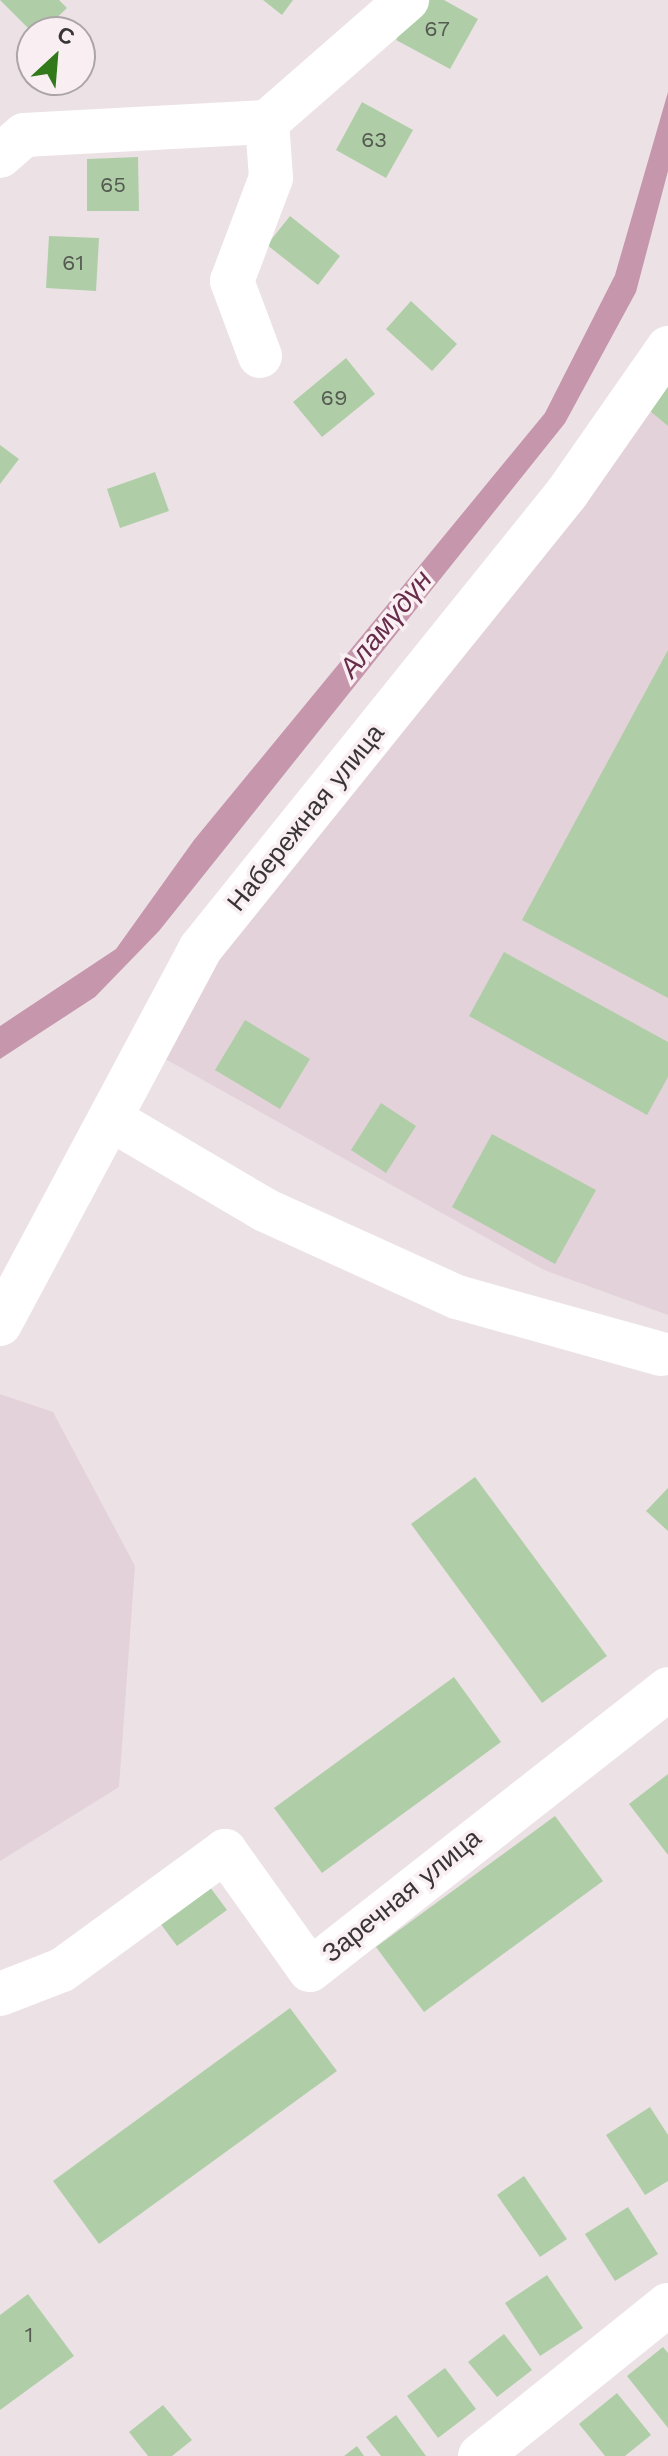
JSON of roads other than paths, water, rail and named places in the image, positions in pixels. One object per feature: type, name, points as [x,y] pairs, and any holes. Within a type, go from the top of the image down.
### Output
[{"type":"street","points":[[0,156],[24,135],[267,122],[407,0]]},
{"type":"street","points":[[260,356],[232,281],[271,178],[267,122]]},
{"type":"street","name":"Набережная улица","points":[[0,1324],[114,1121],[200,949],[567,493],[668,348]]},
{"type":"street","points":[[114,1121],[265,1210],[457,1297],[661,1354]]},
{"type":"street","name":"Заречная улица","points":[[0,1994],[62,1970],[225,1851],[310,1970],[668,1689]]},
{"type":"street","points":[[480,2456],[668,2305]]},
{"type":"water","name":"Аламүдүн","points":[[668,92],[668,171],[636,292],[565,423],[159,931],[95,997],[0,1059],[0,1026],[116,949],[194,840],[545,413],[615,275]]}]
